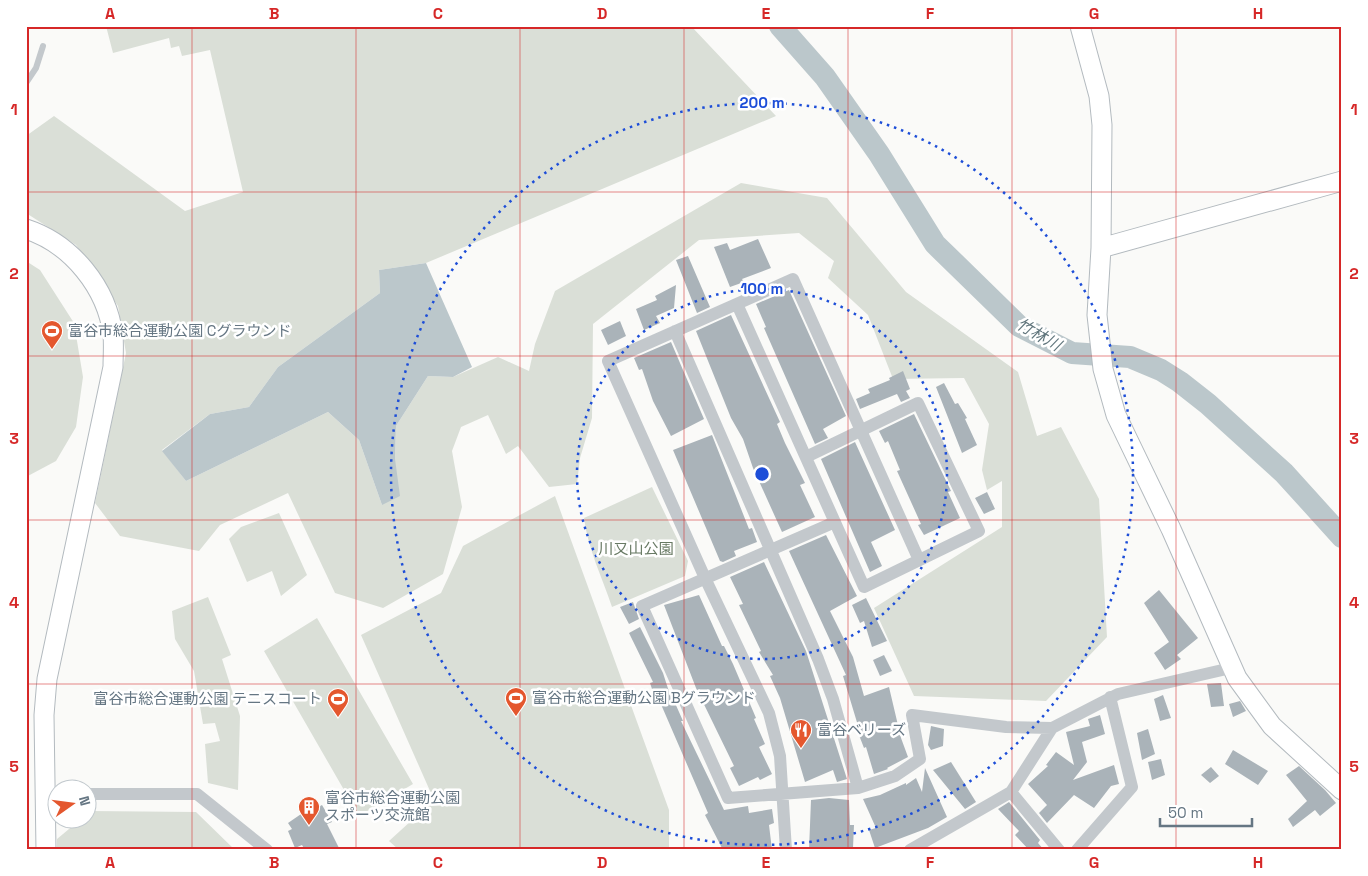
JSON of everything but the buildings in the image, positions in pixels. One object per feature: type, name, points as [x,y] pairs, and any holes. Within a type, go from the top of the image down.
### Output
[{"type":"street","points":[[1080,26],[1098,96],[1102,124],[1101,248],[1097,315],[1103,369],[1116,415],[1171,529],[1231,668],[1251,701],[1272,726],[1342,790]]},
{"type":"street","points":[[1101,248],[1342,181]]},
{"type":"street","points":[[26,229],[68,252],[82,267],[102,297],[113,336],[113,367],[48,679],[44,715],[50,778]]},
{"type":"street","points":[[786,850],[780,756],[769,713],[705,578],[608,361],[793,278],[919,560]]},
{"type":"street","points":[[737,304],[864,586],[980,532],[918,403],[806,457]]},
{"type":"street","points":[[675,331],[833,699],[858,788]]},
{"type":"street","points":[[835,522],[642,606],[728,798],[858,788],[896,776],[920,759],[912,715],[1006,728],[1052,728],[1110,697],[1231,668]]},
{"type":"street","points":[[1077,850],[1132,787],[1110,697]]},
{"type":"street","points":[[910,850],[1011,792],[1052,728]]},
{"type":"street","points":[[1011,792],[1059,850]]},
{"type":"street","points":[[98,794],[197,794],[267,850]]},
{"type":"street","points":[[46,850],[48,828]]},
{"type":"lane","points":[[26,83],[36,68],[43,46]]},
{"type":"green space","points":[[106,26],[691,26],[776,116],[426,263],[379,270],[380,293],[278,367],[249,407],[210,414],[162,450],[186,481],[328,412],[359,440],[382,505],[395,459],[396,426],[428,376],[453,377],[498,357],[529,371],[535,344],[555,291],[741,183],[827,198],[906,292],[1018,372],[1037,436],[1061,427],[1099,499],[1107,637],[1046,701],[914,696],[874,608],[1002,527],[1002,481],[987,490],[982,470],[989,424],[964,378],[893,379],[868,315],[828,278],[834,261],[799,233],[699,240],[593,324],[592,418],[580,458],[577,484],[549,487],[518,446],[506,454],[488,415],[461,427],[452,451],[462,507],[443,574],[383,608],[335,593],[288,493],[220,525],[199,551],[120,536],[95,503],[126,353],[118,306],[76,245],[26,213],[26,136],[54,116],[185,211],[243,192],[210,50],[182,56],[179,46],[171,48],[169,38],[113,53]]},
{"type":"green space","name":"富谷市総合運動公園 Cグラウンド","points":[[26,261],[40,270],[74,323],[83,377],[76,427],[56,461],[26,477]]},
{"type":"green space","name":"川又山公園","points":[[652,487],[688,561],[685,576],[612,607],[592,552],[584,518]]},
{"type":"green space","name":"富谷市総合運動公園 Bグラウンド","points":[[555,496],[669,810],[669,850],[399,850],[389,841],[434,800],[361,635],[441,593],[463,546]]},
{"type":"green space","points":[[279,513],[307,575],[281,596],[272,571],[247,582],[229,539],[241,527]]},
{"type":"green space","points":[[208,597],[231,655],[222,659],[240,716],[238,790],[208,783],[205,744],[220,741],[215,723],[203,724],[194,671],[175,639],[172,611]]},
{"type":"green space","name":"富谷市総合運動公園 テニスコート","points":[[317,618],[413,784],[359,816],[264,651]]},
{"type":"green space","points":[[98,811],[196,812],[235,850],[57,850],[57,839],[70,828],[98,828]]},
{"type":"shaded area","points":[[426,263],[472,367],[453,377],[428,376],[396,426],[395,459],[400,496],[382,505],[359,440],[328,412],[186,481],[162,451],[210,414],[249,407],[278,367],[380,293],[379,270]]},
{"type":"waterway","name":"竹林川","points":[[780,26],[825,77],[879,154],[935,244],[1019,326],[1072,353],[1130,357],[1161,370],[1180,382],[1208,404],[1284,473],[1342,537]]},
{"type":"place","name":"富谷市総合運動公園 Cグラウンド","points":[[52,350]]},
{"type":"place","name":"富谷市総合運動公園 Bグラウンド","points":[[516,717]]},
{"type":"place","name":"富谷市総合運動公園 テニスコート","points":[[338,718]]},
{"type":"place","name":"富谷ベリーズ","points":[[801,749]]},
{"type":"place","name":"富谷市総合運動公園 スポーツ交流館","points":[[309,826]]}]
